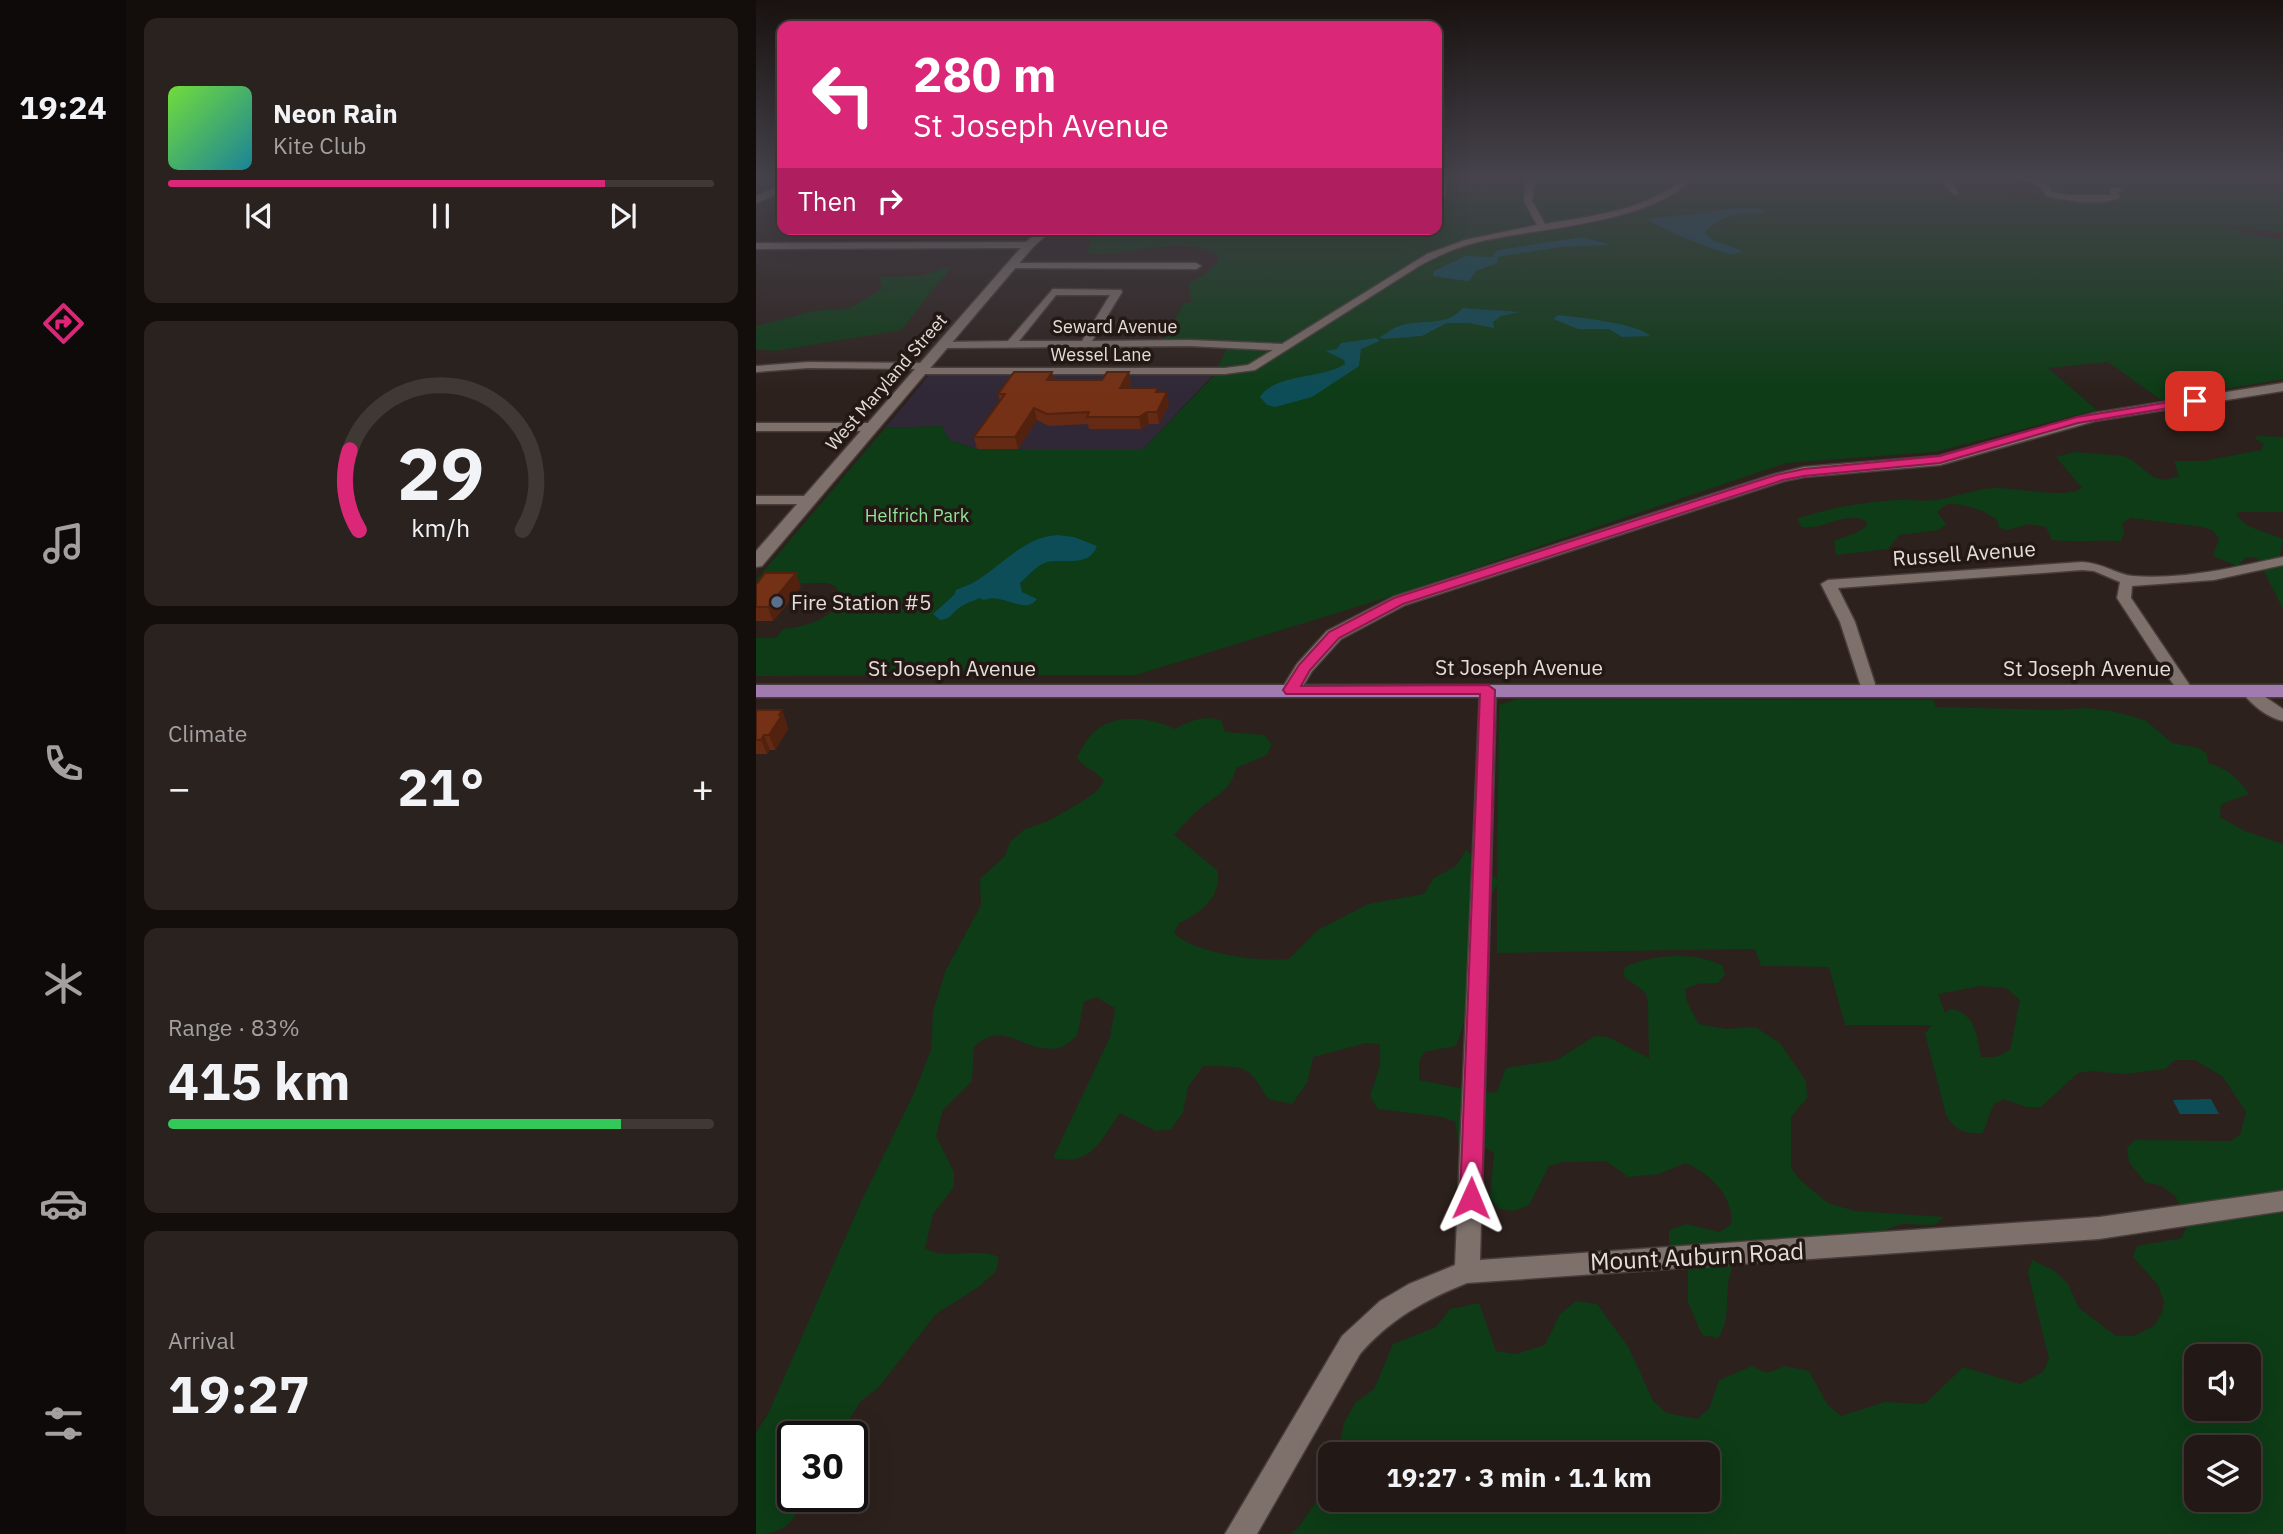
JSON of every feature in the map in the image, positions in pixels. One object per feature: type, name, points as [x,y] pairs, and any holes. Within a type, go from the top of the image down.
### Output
[{"type":"main road","name":"St Joseph Avenue","points":[[756,691],[2283,691]]},
{"type":"street","name":"West Maryland Street","points":[[756,562],[1026,250]]},
{"type":"street","points":[[1287,347],[1424,259],[1449,250]]},
{"type":"street","points":[[1011,267],[1196,266]]},
{"type":"street","points":[[1012,344],[1054,292],[1117,292],[1085,344]]},
{"type":"street","name":"Seward Avenue","points":[[943,345],[1254,344],[1287,347]]},
{"type":"street","name":"Wessel Lane","points":[[756,369],[808,365],[1239,370],[1257,366],[1287,347]]},
{"type":"street","points":[[1291,690],[1304,668],[1334,635],[1399,601],[1780,477],[1804,472],[1940,460],[2094,416],[2283,387]]},
{"type":"street","points":[[756,427],[874,427]]},
{"type":"street","points":[[756,500],[810,500]]},
{"type":"street","points":[[2185,690],[2124,598],[2125,586],[2129,581],[2214,576],[2283,561]]},
{"type":"street","name":"Russell Avenue","points":[[1869,690],[1855,640],[1839,600],[1828,584],[2082,566],[2103,570],[2129,581]]},
{"type":"street","points":[[1467,1272],[1488,690]]},
{"type":"street","points":[[2249,691],[2264,706],[2283,716]]},
{"type":"street","name":"Mount Auburn Road","points":[[1240,1534],[1351,1345],[1368,1323],[1421,1291],[1467,1272],[2099,1228],[2283,1201]]},
{"type":"shaded area","points":[[930,374],[1214,374],[1143,449],[977,449],[950,440],[941,426],[885,428]]},
{"type":"green space","points":[[1088,250],[1145,250],[1104,254],[1087,253]]},
{"type":"green space","name":"Helfrich Park","points":[[1205,250],[2283,250],[2283,379],[2161,400],[2108,362],[2048,368],[2097,410],[1934,452],[1786,463],[1395,595],[1136,675],[756,676],[756,638],[776,638],[783,629],[818,620],[832,611],[842,596],[835,586],[828,583],[758,584],[756,580],[885,428],[941,426],[950,440],[977,449],[1143,449],[1213,377],[1230,342],[1162,341],[1184,303],[1191,303],[1189,283],[1211,269],[1219,256]]},
{"type":"green space","points":[[952,266],[901,330],[775,351],[756,349],[756,326],[814,311],[850,308],[882,289],[880,277],[921,276]]},
{"type":"green space","points":[[2283,437],[2283,512],[2240,512],[2236,515],[2248,526],[2283,539],[2280,555],[2283,563],[2283,609],[2257,558],[2247,557],[2237,566],[2213,556],[2219,538],[2212,530],[2203,527],[2131,518],[2122,523],[2124,531],[2121,541],[2061,541],[2052,540],[2046,527],[2029,524],[2007,530],[1999,528],[1997,520],[1980,510],[1947,504],[1937,512],[1946,524],[1939,530],[1899,535],[1888,549],[1836,555],[1834,541],[1858,532],[1867,522],[1852,518],[1802,527],[1797,519],[1859,504],[1934,500],[1989,488],[2054,493],[2075,491],[2082,488],[2056,457],[2074,452],[2123,456],[2155,477],[2169,479],[2179,476],[2174,461],[2204,461],[2261,450],[2264,444],[2254,438]]},
{"type":"green space","points":[[1517,699],[1933,700],[1936,707],[2055,710],[2086,708],[2112,711],[2145,720],[2172,743],[2199,748],[2207,754],[2208,763],[2232,774],[2249,794],[2221,804],[2220,817],[2245,831],[2283,844],[2283,1534],[1290,1534],[1298,1528],[1318,1499],[1318,1512],[1720,1512],[1720,1442],[1340,1442],[1344,1423],[1355,1403],[1374,1389],[1393,1344],[1436,1327],[1450,1309],[1479,1303],[1496,1351],[1516,1354],[1545,1345],[1560,1314],[1576,1301],[1597,1304],[1629,1348],[1653,1401],[1667,1413],[1697,1419],[1709,1409],[1719,1380],[1752,1366],[1767,1373],[1785,1366],[1809,1371],[1827,1404],[1841,1416],[1885,1402],[1925,1404],[1963,1367],[2020,1384],[2043,1372],[2049,1359],[2028,1273],[2032,1260],[2055,1271],[2068,1284],[2079,1308],[2116,1336],[2134,1336],[2155,1325],[2162,1313],[2164,1301],[2157,1284],[2133,1257],[2137,1246],[2182,1238],[2189,1221],[2175,1196],[2162,1186],[2145,1182],[2129,1162],[2127,1148],[2135,1140],[2230,1141],[2240,1135],[2246,1112],[2223,1077],[2195,1060],[2175,1060],[2165,1069],[2125,1074],[2090,1071],[2078,1073],[2041,1107],[2026,1107],[2004,1099],[1993,1105],[1983,1133],[1966,1132],[1953,1125],[1946,1115],[1925,1033],[1933,1025],[1845,1025],[1829,967],[1761,966],[1755,949],[1497,953],[1497,885],[1480,912],[1466,1013],[1456,1046],[1424,1052],[1419,1062],[1419,1080],[1484,1093],[1497,1092],[1506,1068],[1557,1060],[1595,1036],[1608,1037],[1649,1058],[1648,1002],[1645,992],[1623,976],[1625,967],[1648,959],[1674,956],[1712,961],[1723,966],[1725,975],[1718,983],[1697,984],[1685,989],[1687,1002],[1699,1024],[1726,1029],[1755,1027],[1780,1043],[1806,1081],[1807,1098],[1791,1117],[1791,1167],[1799,1179],[1828,1203],[1855,1211],[1945,1217],[1934,1225],[1901,1224],[1812,1258],[1734,1264],[1728,1283],[1723,1329],[1718,1338],[1702,1335],[1688,1302],[1688,1267],[1669,1243],[1669,1230],[1686,1224],[1720,1232],[1731,1224],[1725,1196],[1711,1179],[1685,1163],[1659,1174],[1628,1177],[1606,1161],[1563,1162],[1549,1166],[1529,1205],[1514,1211],[1499,1209],[1490,1198],[1494,1153],[1483,1146],[1459,1145],[1455,1122],[1443,1117],[1378,1109],[1370,1096],[1380,1065],[1380,1044],[1366,1043],[1313,1057],[1307,1083],[1292,1104],[1268,1099],[1249,1072],[1243,1069],[1203,1066],[1188,1087],[1183,1113],[1171,1129],[1156,1131],[1120,1113],[1094,1149],[1086,1155],[1066,1160],[1053,1158],[1110,1037],[1115,1008],[1096,997],[1084,1002],[1077,1036],[1061,1047],[1046,1048],[1005,1036],[995,1036],[974,1047],[972,1081],[943,1110],[936,1136],[954,1172],[954,1187],[933,1214],[925,1248],[942,1254],[990,1254],[999,1257],[996,1271],[980,1286],[936,1314],[878,1388],[861,1401],[848,1421],[777,1421],[777,1512],[797,1512],[782,1529],[756,1534],[756,1432],[768,1414],[861,1202],[915,1091],[931,1050],[933,1012],[945,972],[981,905],[980,879],[1005,856],[1010,842],[1024,830],[1050,820],[1097,791],[1104,781],[1077,757],[1090,736],[1110,722],[1121,720],[1143,720],[1174,729],[1208,718],[1221,720],[1225,732],[1264,735],[1272,744],[1267,755],[1236,768],[1228,786],[1195,813],[1174,835],[1217,870],[1217,888],[1213,896],[1202,909],[1179,923],[1174,933],[1197,946],[1229,955],[1289,959],[1318,930],[1368,904],[1424,894],[1434,878],[1456,866],[1466,850],[1497,879],[1499,705]],"holes":[[[1981,986],[2006,988],[2020,1000],[2010,1050],[1996,1057],[1981,1057],[1970,1020],[1959,1011],[1950,1009],[1945,1013],[1938,994]]]},
{"type":"water","points":[[1498,250],[1545,250],[1498,257],[1497,263],[1476,271],[1469,281],[1433,276],[1434,271],[1465,256],[1495,257],[1493,255]]},
{"type":"water","points":[[1716,250],[1743,251],[1734,254]]},
{"type":"water","points":[[1463,308],[1520,312],[1501,316],[1493,322],[1494,328],[1469,323],[1447,323],[1422,336],[1379,337],[1399,326],[1448,318]]},
{"type":"water","points":[[1558,315],[1622,325],[1650,336],[1622,337],[1609,329],[1578,329],[1553,319]]},
{"type":"water","points":[[1376,338],[1380,341],[1361,349],[1359,366],[1312,397],[1275,407],[1267,405],[1260,397],[1267,389],[1277,384],[1336,369],[1345,364],[1344,360],[1326,351],[1337,349],[1341,343]]},
{"type":"water","points":[[1057,535],[1074,537],[1097,546],[1093,553],[1082,560],[1047,562],[1033,571],[1020,583],[1022,592],[1037,599],[1032,604],[1020,605],[998,599],[980,598],[961,606],[946,619],[940,620],[933,614],[956,590],[986,575],[1024,546]]},
{"type":"water","points":[[2211,1099],[2219,1114],[2180,1114],[2173,1100]]},
{"type":"building","points":[[1014,372],[1052,372],[1047,380],[1102,380],[1107,372],[1129,372],[1120,388],[1158,388],[1156,392],[1167,392],[1157,412],[1147,412],[1139,417],[1087,417],[1089,412],[1047,414],[1034,408],[1015,437],[974,437],[1005,394],[998,394]]},
{"type":"building","points":[[765,573],[796,573],[768,607],[756,607],[756,585]]},
{"type":"building","points":[[756,710],[782,710],[779,715],[782,715],[769,735],[764,735],[761,740],[756,740]]},
{"type":"place","name":"Fire Station #5","points":[[777,602]]},
{"type":"route","points":[[1471,1198],[1488,690],[1291,690],[1304,668],[1334,635],[1399,601],[1780,477],[1804,472],[1940,460],[2077,420],[2195,401]]}]
